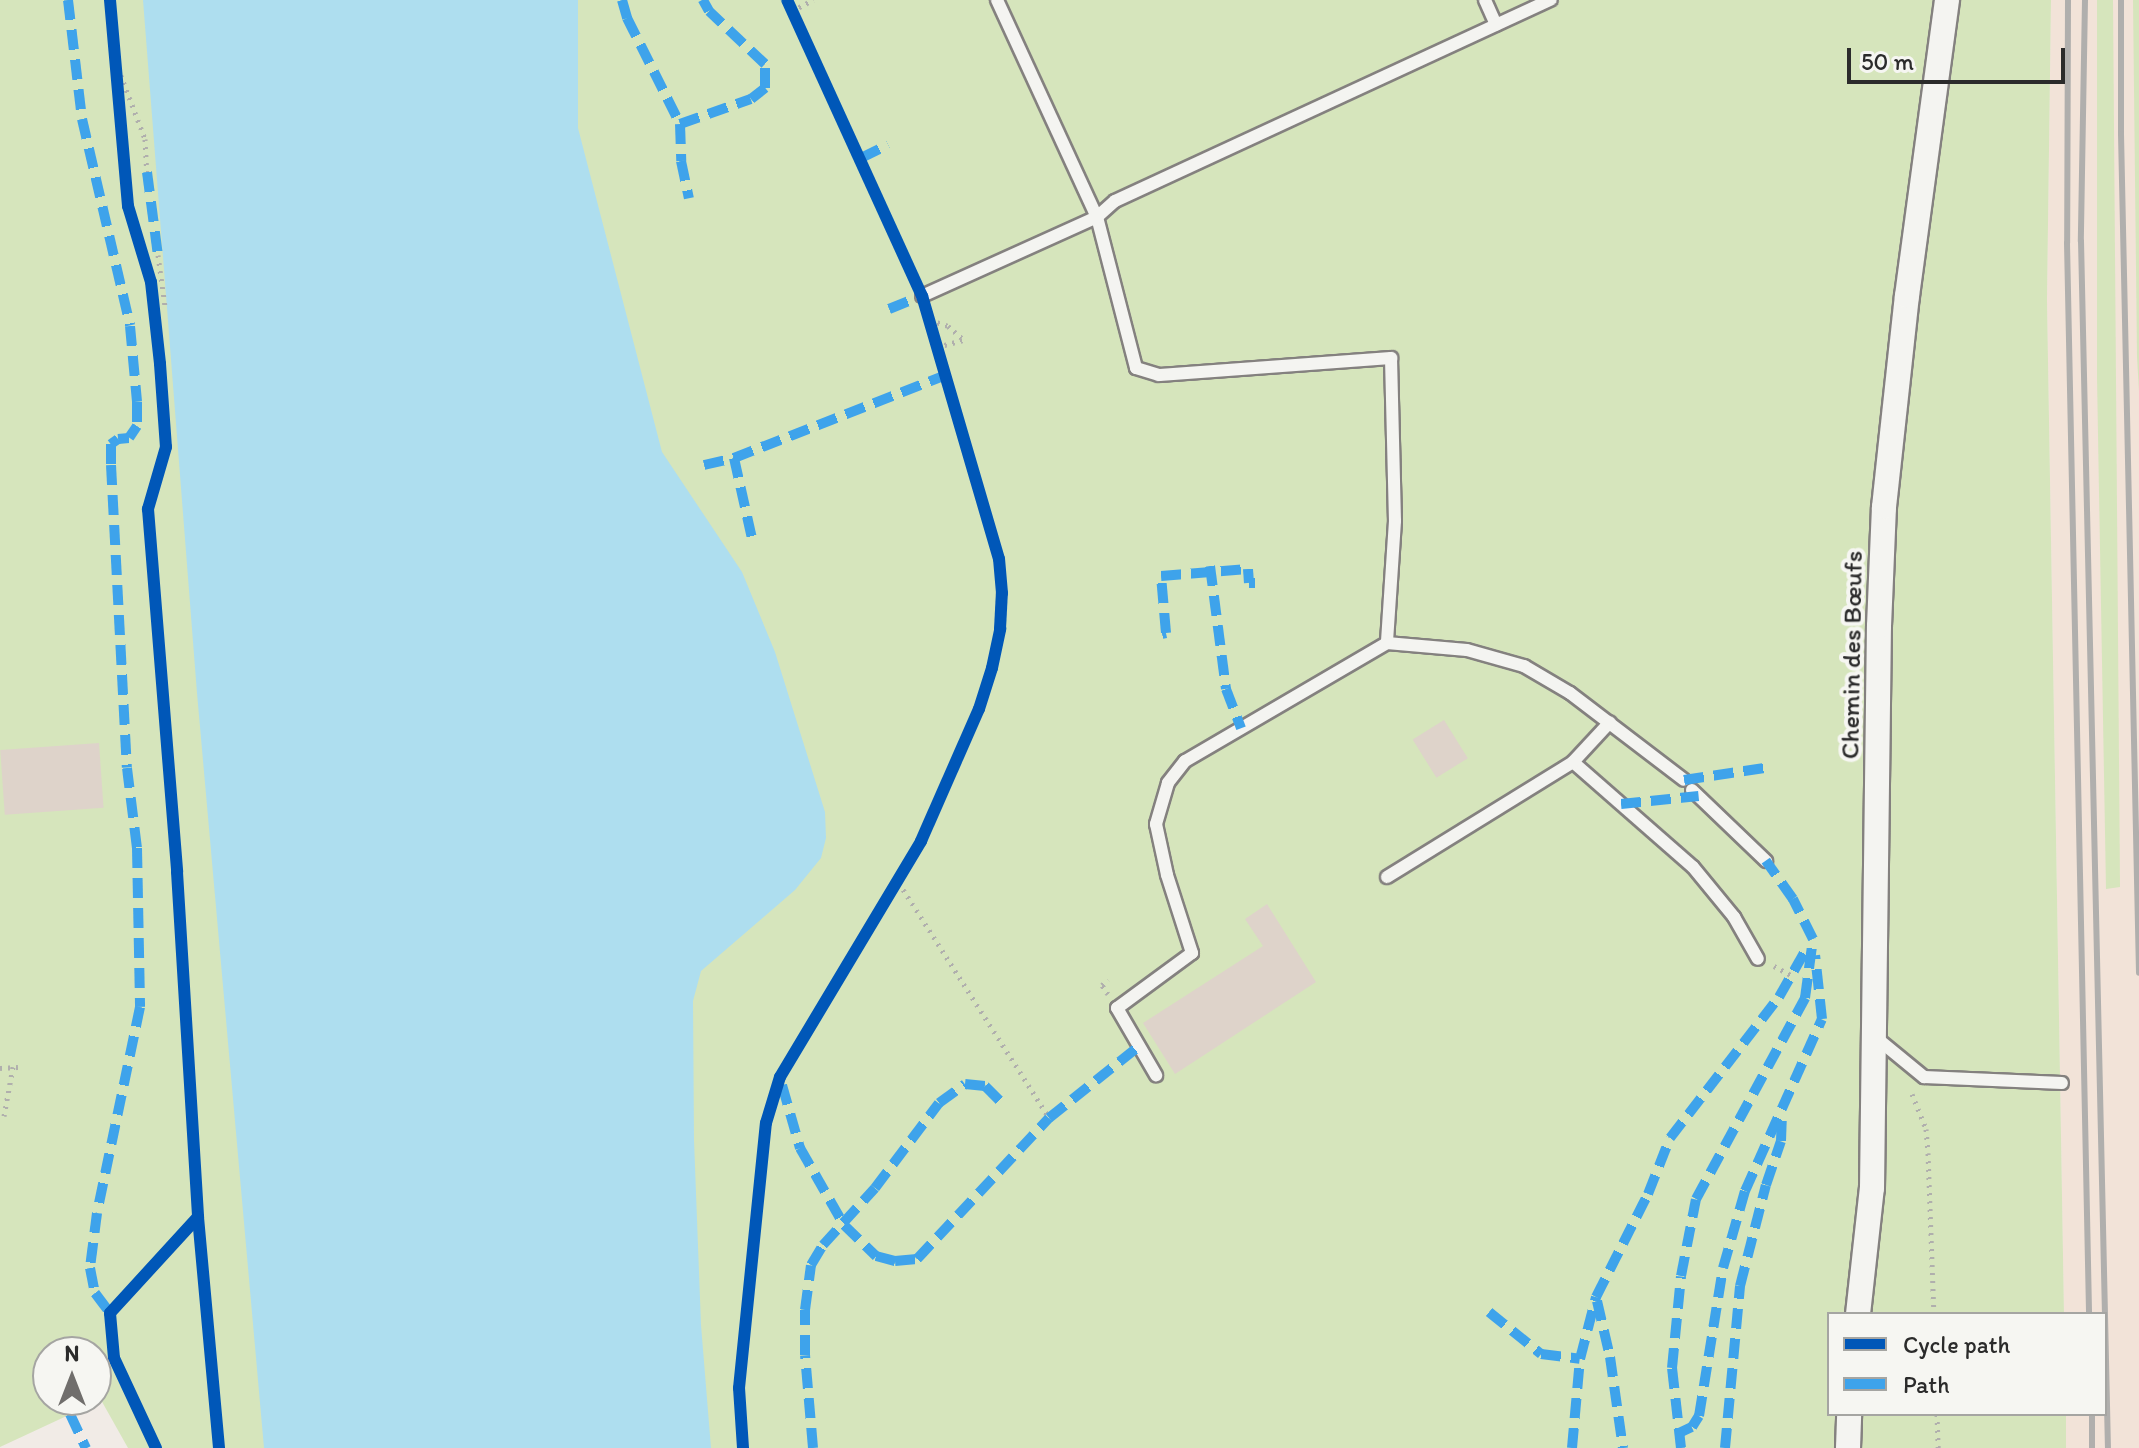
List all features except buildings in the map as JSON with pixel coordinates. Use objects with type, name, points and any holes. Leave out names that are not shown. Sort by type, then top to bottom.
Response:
[{"type":"street","name":"Chemin des Bœufs","points":[[1858,1312],[1872,1188],[1872,1034],[1884,507],[1909,281],[1947,0]]},
{"type":"street","points":[[1848,1448],[1849,1416]]},
{"type":"lane","points":[[997,0],[1097,217],[1102,250],[1136,368],[1159,375],[1391,358],[1395,521],[1387,643]]},
{"type":"lane","points":[[1485,0],[1496,25]]},
{"type":"lane","points":[[922,296],[1097,217],[1115,201],[1551,0]]},
{"type":"lane","points":[[1156,1075],[1117,1008],[1192,953],[1167,875],[1156,824],[1168,783],[1185,761],[1387,643],[1467,650],[1524,666],[1610,722],[1688,785],[1766,861]]},
{"type":"lane","points":[[1387,877],[1573,762],[1610,722]]},
{"type":"lane","points":[[1573,762],[1693,867],[1734,917],[1758,959]]},
{"type":"lane","points":[[1872,1034],[1924,1077],[2062,1083]]},
{"type":"path","points":[[792,11],[813,0]]},
{"type":"path","points":[[115,60],[145,139],[147,172]]},
{"type":"path","points":[[158,255],[165,306]]},
{"type":"path","points":[[930,320],[948,326],[966,339],[937,347]]},
{"type":"path","points":[[899,883],[1049,1118]]},
{"type":"path","points":[[0,1068],[16,1067],[4,1116]]},
{"type":"path","points":[[1907,1085],[1926,1129],[1934,1312]]},
{"type":"path","points":[[1937,1416],[1938,1448]]},
{"type":"shaded area","points":[[2051,0],[2139,0],[2139,1448],[2066,1448],[2066,1416],[2107,1416],[2107,1312],[2064,1312],[2047,300]]},
{"type":"green space","points":[[0,0],[2051,0],[2047,300],[2064,1312],[1827,1312],[1827,1416],[2066,1416],[2066,1448],[128,1448],[110,1416],[112,1336],[32,1336],[32,1416],[67,1416],[0,1447]]},
{"type":"green space","points":[[2097,0],[2113,0],[2120,887],[2106,889],[2097,378]]},
{"type":"green space","points":[[2133,0],[2139,0],[2139,391],[2137,357]]},
{"type":"water","points":[[143,0],[578,0],[578,128],[662,452],[742,572],[775,652],[825,812],[826,838],[821,858],[795,890],[701,971],[693,1001],[694,1140],[701,1325],[711,1448],[264,1448],[197,693]]},
{"type":"railway","points":[[2068,0],[2067,243],[2089,1312]]},
{"type":"railway","points":[[2085,0],[2081,241],[2105,1312]]},
{"type":"railway","points":[[2121,0],[2121,134],[2139,973]]},
{"type":"railway","points":[[2107,1403],[2108,1448]]},
{"type":"railway","points":[[2092,1416],[2092,1448]]},
{"type":"marked path","points":[[68,0],[82,119],[130,326],[137,402],[137,426],[129,438],[118,439],[111,444],[127,768],[137,848],[140,1007],[97,1213],[90,1268],[95,1293],[110,1313]]},
{"type":"marked path","points":[[622,0],[627,18],[680,124],[681,161],[689,198]]},
{"type":"marked path","points":[[680,124],[751,99],[765,88],[765,64],[709,11],[703,0]]},
{"type":"marked path","points":[[861,158],[888,145]]},
{"type":"marked path","points":[[147,172],[158,255]]},
{"type":"marked path","points":[[889,309],[922,296]]},
{"type":"marked path","points":[[704,465],[734,458],[946,375]]},
{"type":"marked path","points":[[734,458],[753,543]]},
{"type":"marked path","points":[[1210,566],[1226,689],[1241,728]]},
{"type":"marked path","points":[[1162,634],[1166,633],[1161,576],[1248,569],[1249,583],[1255,583]]},
{"type":"marked path","points":[[1684,780],[1771,767]]},
{"type":"marked path","points":[[1621,804],[1699,796]]},
{"type":"marked path","points":[[1681,1448],[1672,1368],[1681,1276],[1696,1199],[1805,998],[1813,939],[1793,899],[1766,861]]},
{"type":"marked path","points":[[1572,1448],[1580,1359],[1596,1297],[1648,1194],[1670,1138],[1779,997],[1808,946]]},
{"type":"marked path","points":[[1679,1433],[1692,1427],[1699,1416],[1723,1268],[1745,1191],[1822,1019],[1815,955]]},
{"type":"marked path","points":[[782,1085],[800,1148],[844,1225],[876,1256],[895,1261],[917,1259],[1049,1118],[1138,1047]]},
{"type":"marked path","points":[[813,1448],[805,1355],[805,1310],[811,1265],[823,1245],[875,1188],[939,1103],[965,1084],[985,1086],[1004,1105]]},
{"type":"marked path","points":[[1725,1448],[1740,1286],[1766,1185],[1781,1141],[1782,1118]]},
{"type":"marked path","points":[[1597,1301],[1610,1357],[1623,1448]]},
{"type":"marked path","points":[[1489,1312],[1541,1354],[1580,1359]]},
{"type":"marked path","points":[[71,1416],[86,1448]]},
{"type":"cycle path","points":[[110,0],[128,206],[151,282],[160,364],[166,447],[148,509],[177,872],[198,1217],[219,1448]]},
{"type":"cycle path","points":[[743,1448],[739,1388],[766,1123],[780,1077],[921,841],[979,709],[1000,629],[1002,593],[999,559],[922,296],[787,0]]},
{"type":"cycle path","points":[[156,1448],[114,1358],[110,1313],[198,1217]]}]
